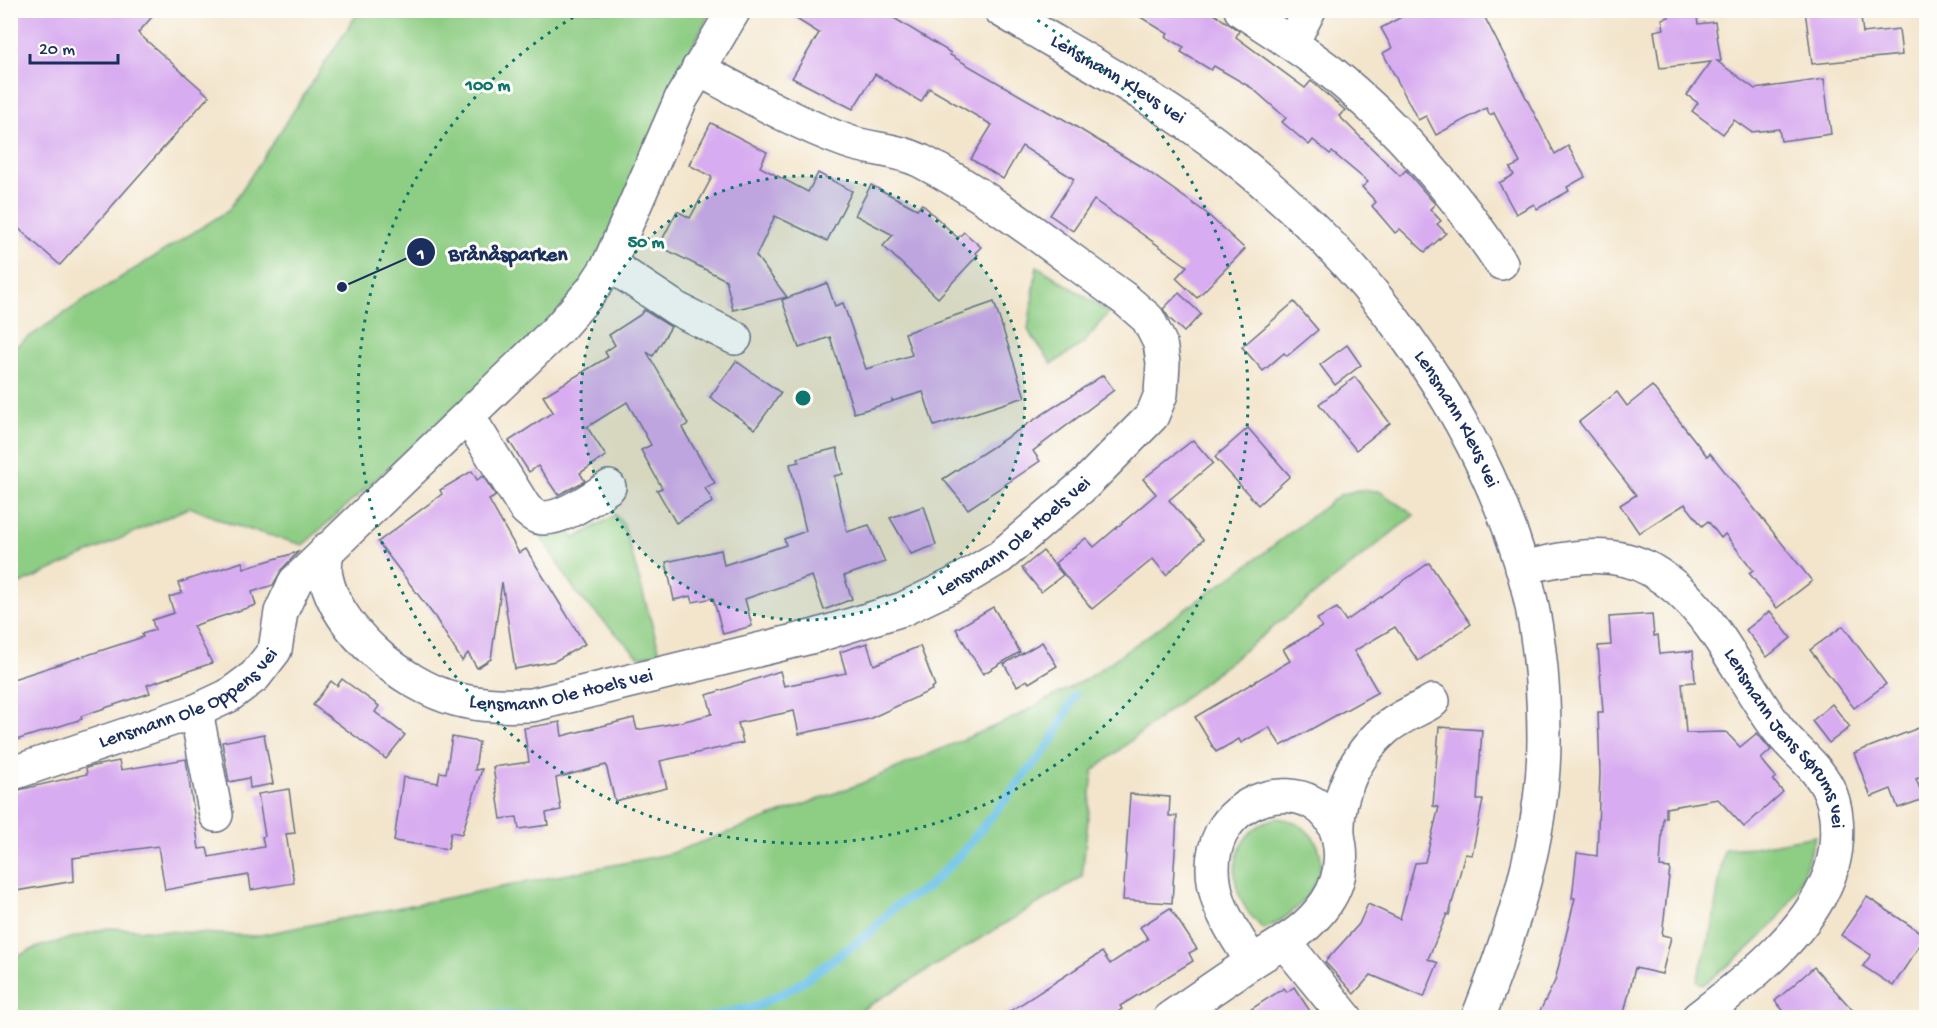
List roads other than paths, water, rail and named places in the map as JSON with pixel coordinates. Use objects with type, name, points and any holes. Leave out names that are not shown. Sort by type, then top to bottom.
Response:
[{"type":"street","name":"Lensmann Ole Oppens vei","points":[[10,774],[196,711],[228,696],[255,676],[275,650],[281,612],[295,582],[560,328],[592,290],[609,264],[681,99],[734,10]]},
{"type":"street","name":"Lensmann Klevs vei","points":[[1001,10],[1149,99],[1228,153],[1281,198],[1346,263],[1406,338],[1440,387],[1471,442],[1506,523],[1522,567],[1540,676],[1544,741],[1538,808],[1523,886],[1503,954],[1478,1017]]},
{"type":"street","points":[[1241,10],[1292,43],[1333,74],[1378,113],[1464,208],[1501,262]]},
{"type":"street","points":[[1292,43],[1309,10]]},
{"type":"street","name":"Lensmann Ole Hoels vei","points":[[327,549],[326,576],[335,601],[357,635],[385,662],[453,699],[495,706],[532,705],[815,636],[903,609],[953,585],[1000,557],[1085,484],[1152,416],[1161,394],[1163,363],[1160,343],[1148,319],[1125,299],[966,186],[918,159],[849,142],[797,122],[698,69]]},
{"type":"street","points":[[609,264],[677,309],[735,338]]},
{"type":"street","points":[[468,416],[525,508],[538,517],[555,515],[579,507],[609,487]]},
{"type":"street","name":"Lensmann Jens Sørums vei","points":[[1522,567],[1563,558],[1615,557],[1650,569],[1687,596],[1715,629],[1778,729],[1818,771],[1831,796],[1837,831],[1832,866],[1821,895],[1796,929],[1747,980],[1698,1017]]},
{"type":"street","points":[[1170,1017],[1252,962],[1286,944],[1327,902],[1338,880],[1341,855],[1338,833],[1340,797],[1384,729],[1433,701]]},
{"type":"street","points":[[196,711],[216,815]]},
{"type":"street","points":[[1252,962],[1220,904],[1215,885],[1213,862],[1219,840],[1228,822],[1242,807],[1262,798],[1297,797],[1311,802],[1325,814],[1338,833]]},
{"type":"street","points":[[1286,944],[1346,1017]]},
{"type":"waterway","points":[[705,1018],[757,1006],[796,986],[870,933],[894,907],[928,887],[961,854],[1051,743],[1075,695]]},
{"type":"waterway","points":[[452,1018],[481,1014],[545,1018]]},
{"type":"place","name":"Brånåsparken","points":[[342,287]]}]
